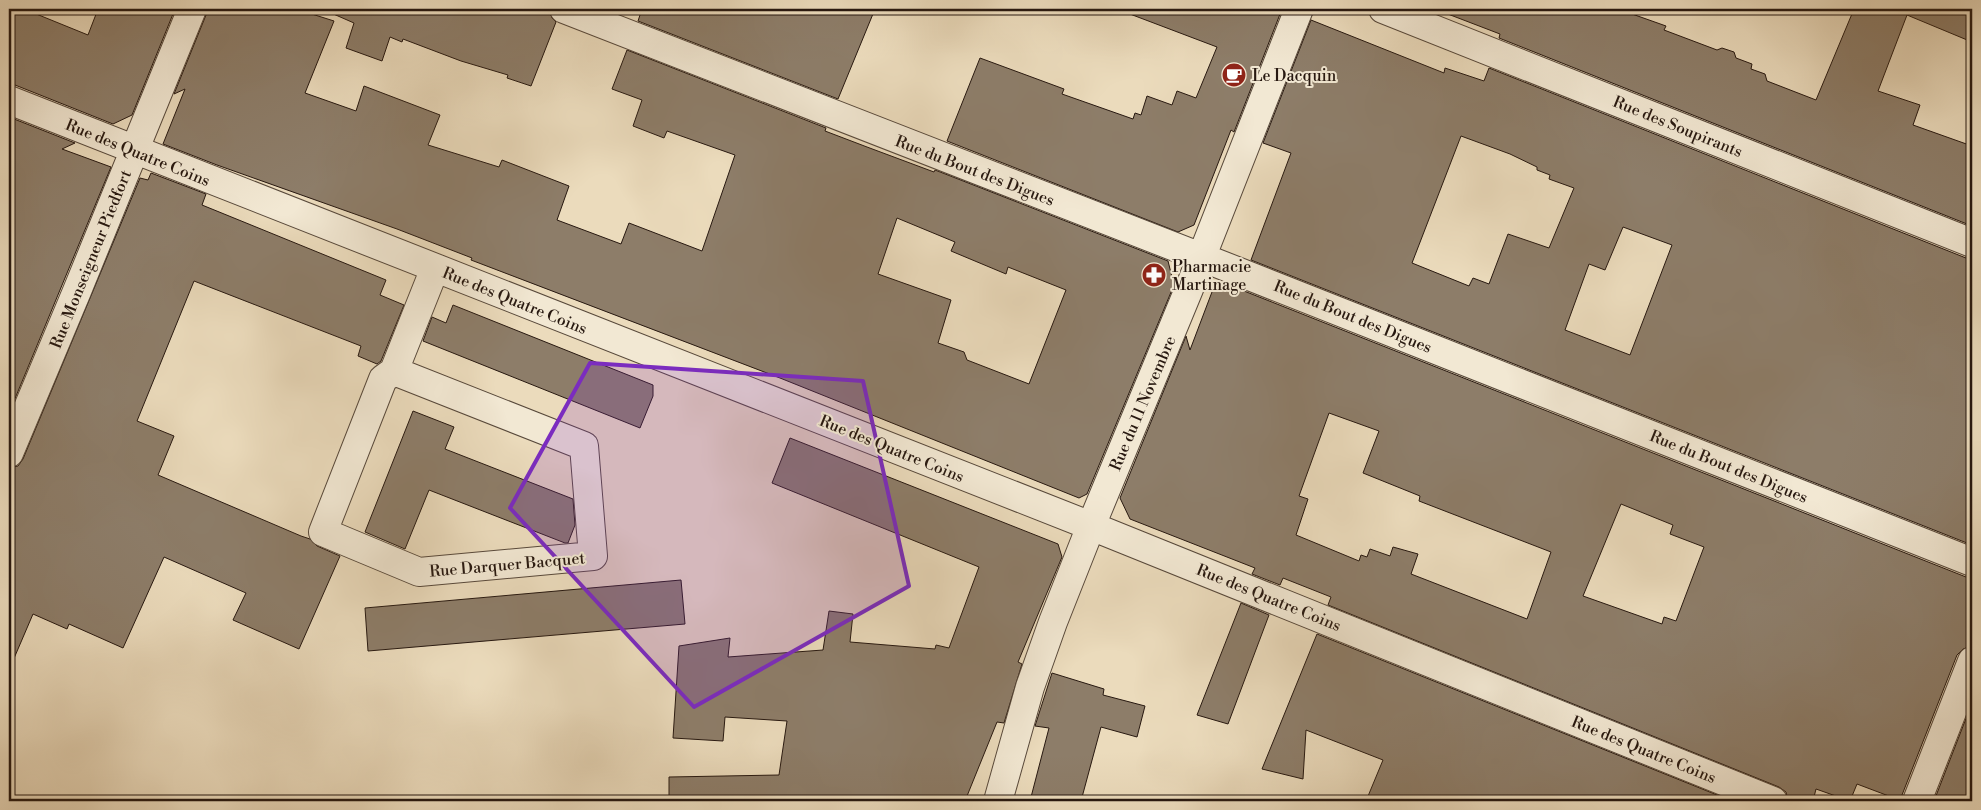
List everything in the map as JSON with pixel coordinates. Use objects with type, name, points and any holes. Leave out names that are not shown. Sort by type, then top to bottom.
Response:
[{"type":"street","name":"Rue Monseigneur Piedfort","points":[[9,453],[192,9]]},
{"type":"street","name":"Rue du Bout des Digues","points":[[564,9],[1972,562]]},
{"type":"street","name":"Rue du 11 Novembre","points":[[998,801],[1038,663],[1090,526],[1202,258],[1300,9]]},
{"type":"street","name":"Rue des Soupirants","points":[[1383,9],[1972,243]]},
{"type":"street","name":"Rue des Quatre Coins","points":[[9,100],[1090,526],[1773,801]]},
{"type":"street","name":"Rue Darquer Bacquet","points":[[394,371],[584,446],[593,556],[419,572],[323,532],[383,379],[394,371],[435,268]]},
{"type":"street","points":[[1917,801],[1972,661]]},
{"type":"highlighted area","points":[[590,363],[863,381],[909,586],[694,707],[510,508]]},
{"type":"building","points":[[9,9],[24,9],[88,35],[98,9],[175,9],[132,115],[113,124],[15,85],[9,85]]},
{"type":"building","points":[[207,9],[296,9],[334,21],[305,93],[356,111],[364,86],[440,115],[428,145],[499,167],[502,160],[569,186],[557,220],[621,244],[629,223],[702,251],[735,155],[667,131],[664,138],[633,126],[642,100],[612,89],[627,50],[826,128],[825,131],[934,172],[935,170],[1168,261],[1174,285],[1087,494],[1079,498],[780,378],[471,260],[472,258],[397,229],[163,144],[185,89],[174,94]],"holes":[[[897,218],[955,242],[951,251],[1006,274],[1008,267],[1066,290],[1029,384],[967,360],[964,352],[938,343],[951,300],[878,274]]]},
{"type":"building","points":[[322,9],[549,9],[552,18],[556,22],[531,86],[507,78],[508,75],[461,61],[403,39],[402,42],[390,37],[382,61],[346,48],[354,23]]},
{"type":"building","points":[[642,9],[875,9],[838,99],[638,21]]},
{"type":"building","points":[[1123,9],[1282,9],[1234,132],[1231,130],[1194,225],[1178,232],[947,141],[980,58],[1064,89],[1062,94],[1133,119],[1135,113],[1141,115],[1147,96],[1172,105],[1177,91],[1196,98],[1217,47],[1122,11]]},
{"type":"building","points":[[1440,9],[1618,9],[1666,26],[1664,30],[1717,50],[1722,48],[1734,52],[1736,58],[1752,64],[1751,69],[1765,74],[1767,81],[1816,100],[1854,9],[1972,9],[1972,42],[1907,15],[1878,91],[1920,105],[1913,125],[1972,146],[1972,226],[1499,38],[1500,34],[1440,11]]},
{"type":"building","points":[[1311,20],[1444,73],[1445,68],[1484,81],[1489,68],[1966,258],[1972,258],[1972,545],[1251,260],[1291,153],[1263,143]],"holes":[[[1461,136],[1510,154],[1537,167],[1537,170],[1550,175],[1549,179],[1574,188],[1549,248],[1508,234],[1489,284],[1473,278],[1469,286],[1412,263]],[[1623,227],[1672,245],[1630,355],[1565,330],[1589,264],[1605,270]]]},
{"type":"building","points":[[9,117],[75,143],[62,149],[111,167],[9,413]]},
{"type":"building","points":[[151,173],[206,194],[202,205],[386,280],[380,295],[404,305],[381,361],[377,364],[358,356],[361,346],[194,281],[137,421],[174,436],[158,475],[310,539],[317,546],[340,556],[299,649],[233,620],[246,593],[164,557],[123,648],[69,624],[67,629],[33,614],[9,670],[9,468],[18,466],[23,459],[140,178],[148,180]]},
{"type":"building","points":[[1215,284],[1238,293],[1239,289],[1966,577],[1972,577],[1972,646],[1963,649],[1957,655],[1902,795],[1902,801],[1857,784],[1850,801],[1816,789],[1813,801],[1788,801],[1786,792],[1779,787],[1328,605],[1331,597],[1283,578],[1280,585],[1252,574],[1255,568],[1130,519],[1120,498],[1186,336],[1190,350]],"holes":[[[1329,413],[1379,431],[1363,473],[1420,496],[1419,501],[1551,552],[1527,619],[1411,574],[1418,554],[1393,547],[1390,556],[1370,549],[1367,557],[1361,555],[1359,561],[1296,535],[1308,499],[1299,496]],[[1621,504],[1673,525],[1670,534],[1704,547],[1676,621],[1664,617],[1662,624],[1583,596]]]},
{"type":"building","points":[[453,305],[653,385],[653,396],[640,428],[423,341],[432,317],[446,323]]},
{"type":"building","points":[[413,411],[454,427],[445,449],[573,499],[575,525],[568,543],[429,490],[405,549],[365,532]]},
{"type":"building","points":[[790,438],[1058,544],[1062,557],[1018,662],[1022,664],[1004,723],[997,722],[965,801],[669,801],[669,777],[779,775],[787,721],[725,717],[723,741],[673,738],[679,646],[730,638],[728,657],[823,650],[829,611],[853,614],[850,642],[935,649],[936,645],[949,648],[979,567],[772,483]]},
{"type":"building","points":[[681,580],[685,624],[368,651],[365,608]]},
{"type":"building","points":[[1241,603],[1269,615],[1228,724],[1197,715]]},
{"type":"building","points":[[1317,634],[1732,801],[1366,801],[1383,760],[1306,730],[1303,779],[1262,769]]},
{"type":"building","points":[[1052,673],[1104,689],[1103,695],[1145,706],[1137,737],[1101,727],[1081,801],[1030,801],[1049,728],[1035,726]]},
{"type":"building","points":[[1972,703],[1972,801],[1934,801]]},
{"type":"place","name":"Le Dacquin","points":[[1234,75]]},
{"type":"place","name":"Pharmacie Martinage","points":[[1154,275]]}]
